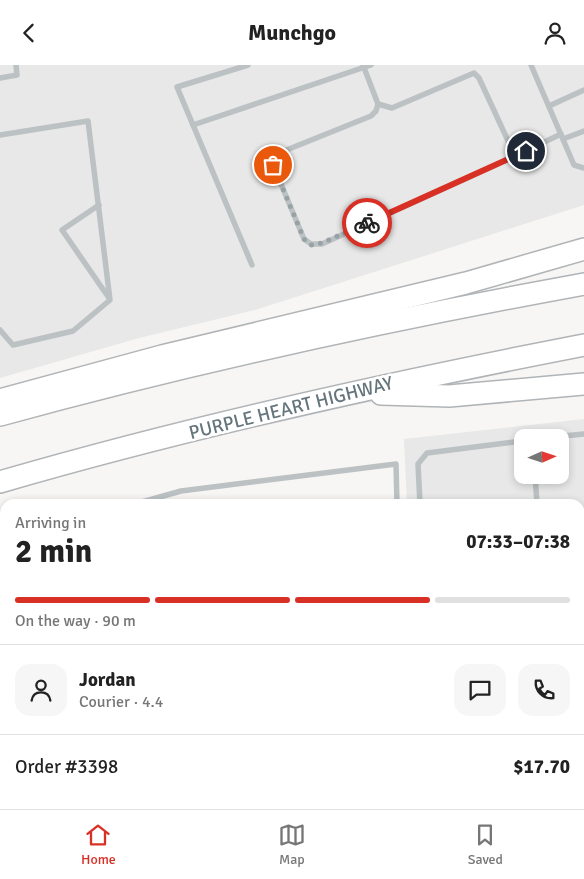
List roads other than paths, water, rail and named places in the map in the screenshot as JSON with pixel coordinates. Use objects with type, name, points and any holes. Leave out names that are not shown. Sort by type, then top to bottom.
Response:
[{"type":"highway","points":[[0,400],[162,356],[466,283],[584,249]]},
{"type":"highway","points":[[0,415],[194,363],[442,310],[584,284]]},
{"type":"highway","name":"PURPLE HEART HIGHWAY","points":[[0,483],[52,467],[344,394],[584,345]]},
{"type":"highway","points":[[344,394],[449,395],[584,384]]},
{"type":"lane","points":[[0,78],[18,75],[16,65]]},
{"type":"lane","points":[[248,65],[178,87],[252,265]]},
{"type":"lane","points":[[194,125],[232,110],[276,99],[371,65]]},
{"type":"lane","points":[[540,65],[532,67],[574,165],[584,168]]},
{"type":"lane","points":[[363,67],[378,104],[376,111],[371,116],[279,153],[274,158],[273,165],[304,239],[311,245],[322,243],[562,136],[584,131]]},
{"type":"lane","points":[[378,104],[392,108],[474,73],[479,78],[510,145],[509,159]]},
{"type":"lane","points":[[549,106],[584,90]]},
{"type":"lane","points":[[0,135],[88,121],[110,300]]},
{"type":"lane","points":[[99,205],[62,230],[110,300]]},
{"type":"lane","points":[[0,330],[13,345],[73,331],[110,300]]},
{"type":"lane","points":[[569,435],[584,434]]},
{"type":"lane","points":[[420,499],[418,464],[427,453],[514,442]]},
{"type":"lane","points":[[152,499],[180,491],[396,464],[397,499]]},
{"type":"lane","points":[[536,484],[537,499]]}]
